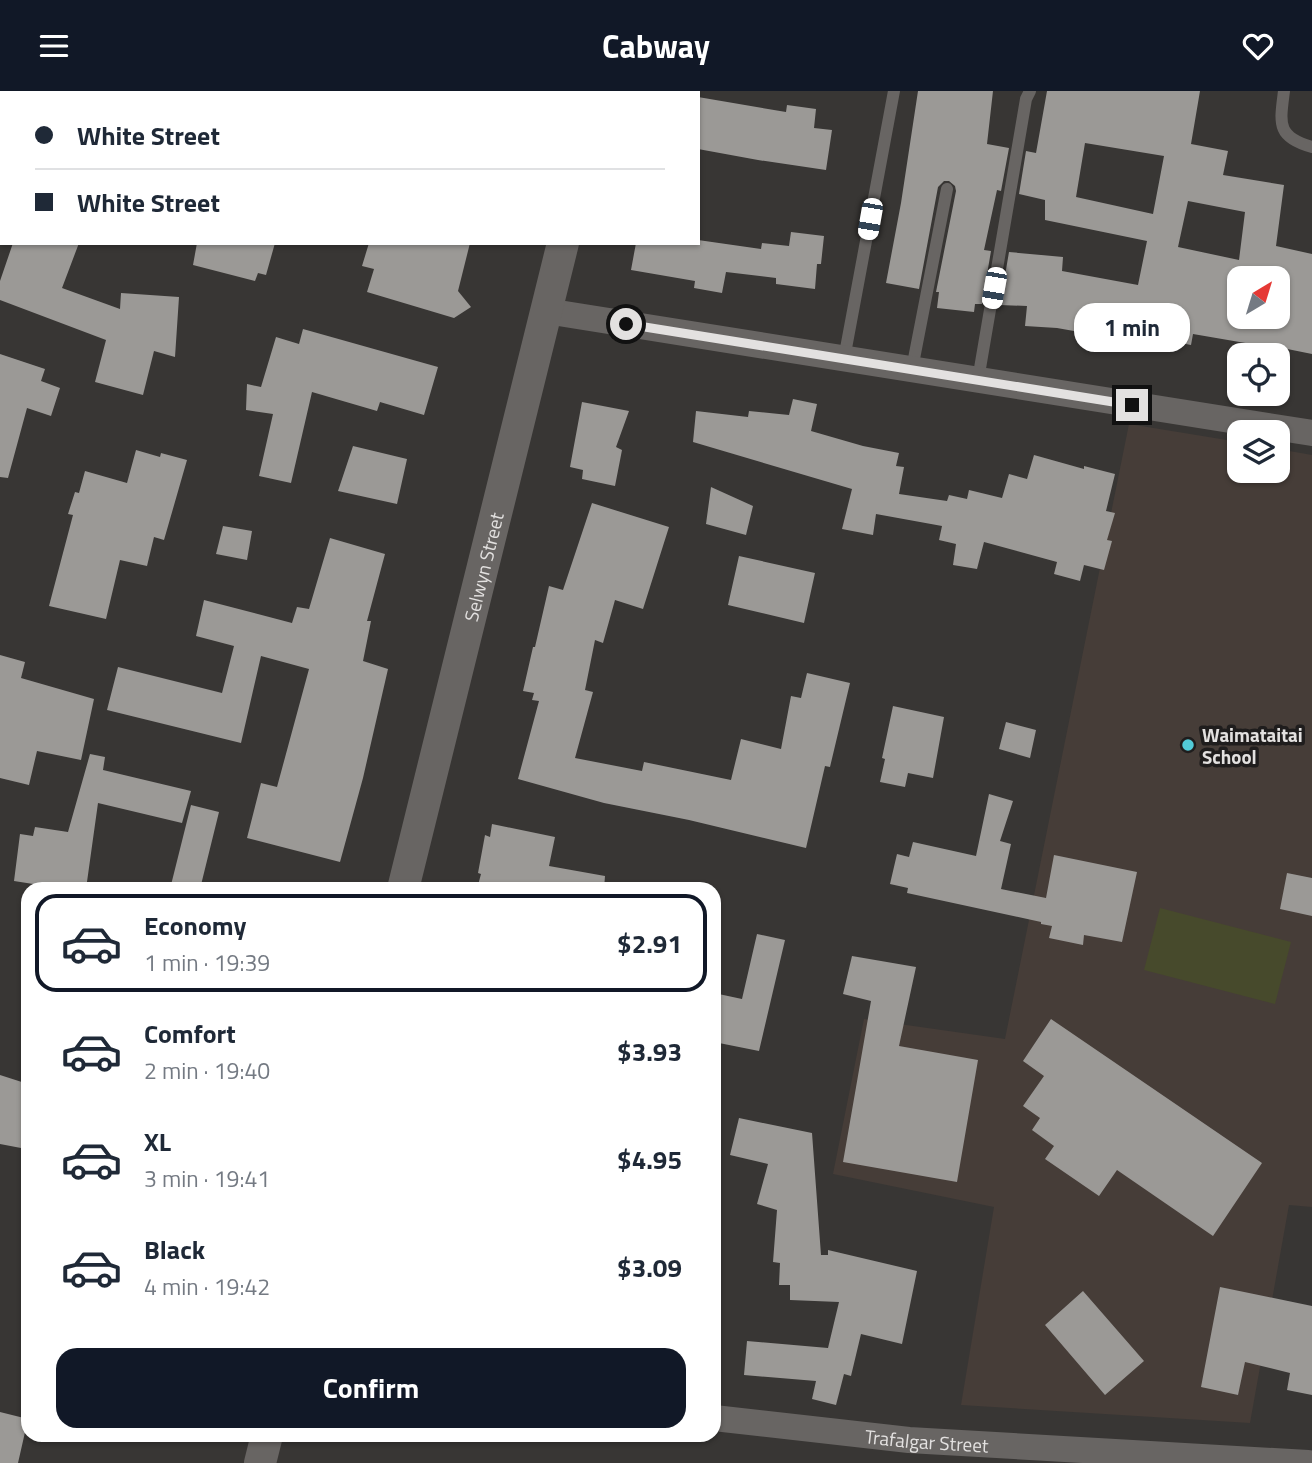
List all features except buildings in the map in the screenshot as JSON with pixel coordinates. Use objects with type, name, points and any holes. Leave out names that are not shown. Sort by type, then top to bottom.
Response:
[{"type":"street","name":"Selwyn Street","points":[[405,882],[562,245]]},
{"type":"street","points":[[546,311],[1312,433]]},
{"type":"street","name":"Trafalgar Street","points":[[721,1419],[909,1440],[1308,1463]]},
{"type":"street","points":[[260,1463],[265,1442]]},
{"type":"lane","points":[[844,359],[894,91]]},
{"type":"lane","points":[[978,380],[1026,99],[1030,91]]},
{"type":"lane","points":[[1284,91],[1281,120],[1283,128],[1293,140],[1312,146]]},
{"type":"lane","points":[[912,369],[947,189]]},
{"type":"shaded area","name":"Waimataitai School","points":[[1129,424],[1227,440],[1227,483],[1290,483],[1290,451],[1312,455],[1312,1207],[1289,1205],[1250,1423],[961,1405],[994,1207],[833,1174],[864,1019],[1005,1039]]},
{"type":"green space","points":[[1160,908],[1291,942],[1275,1004],[1144,970]]},
{"type":"place","name":"Waimataitai School","points":[[1188,745]]},
{"type":"route","points":[[626,324],[1132,405]]}]
